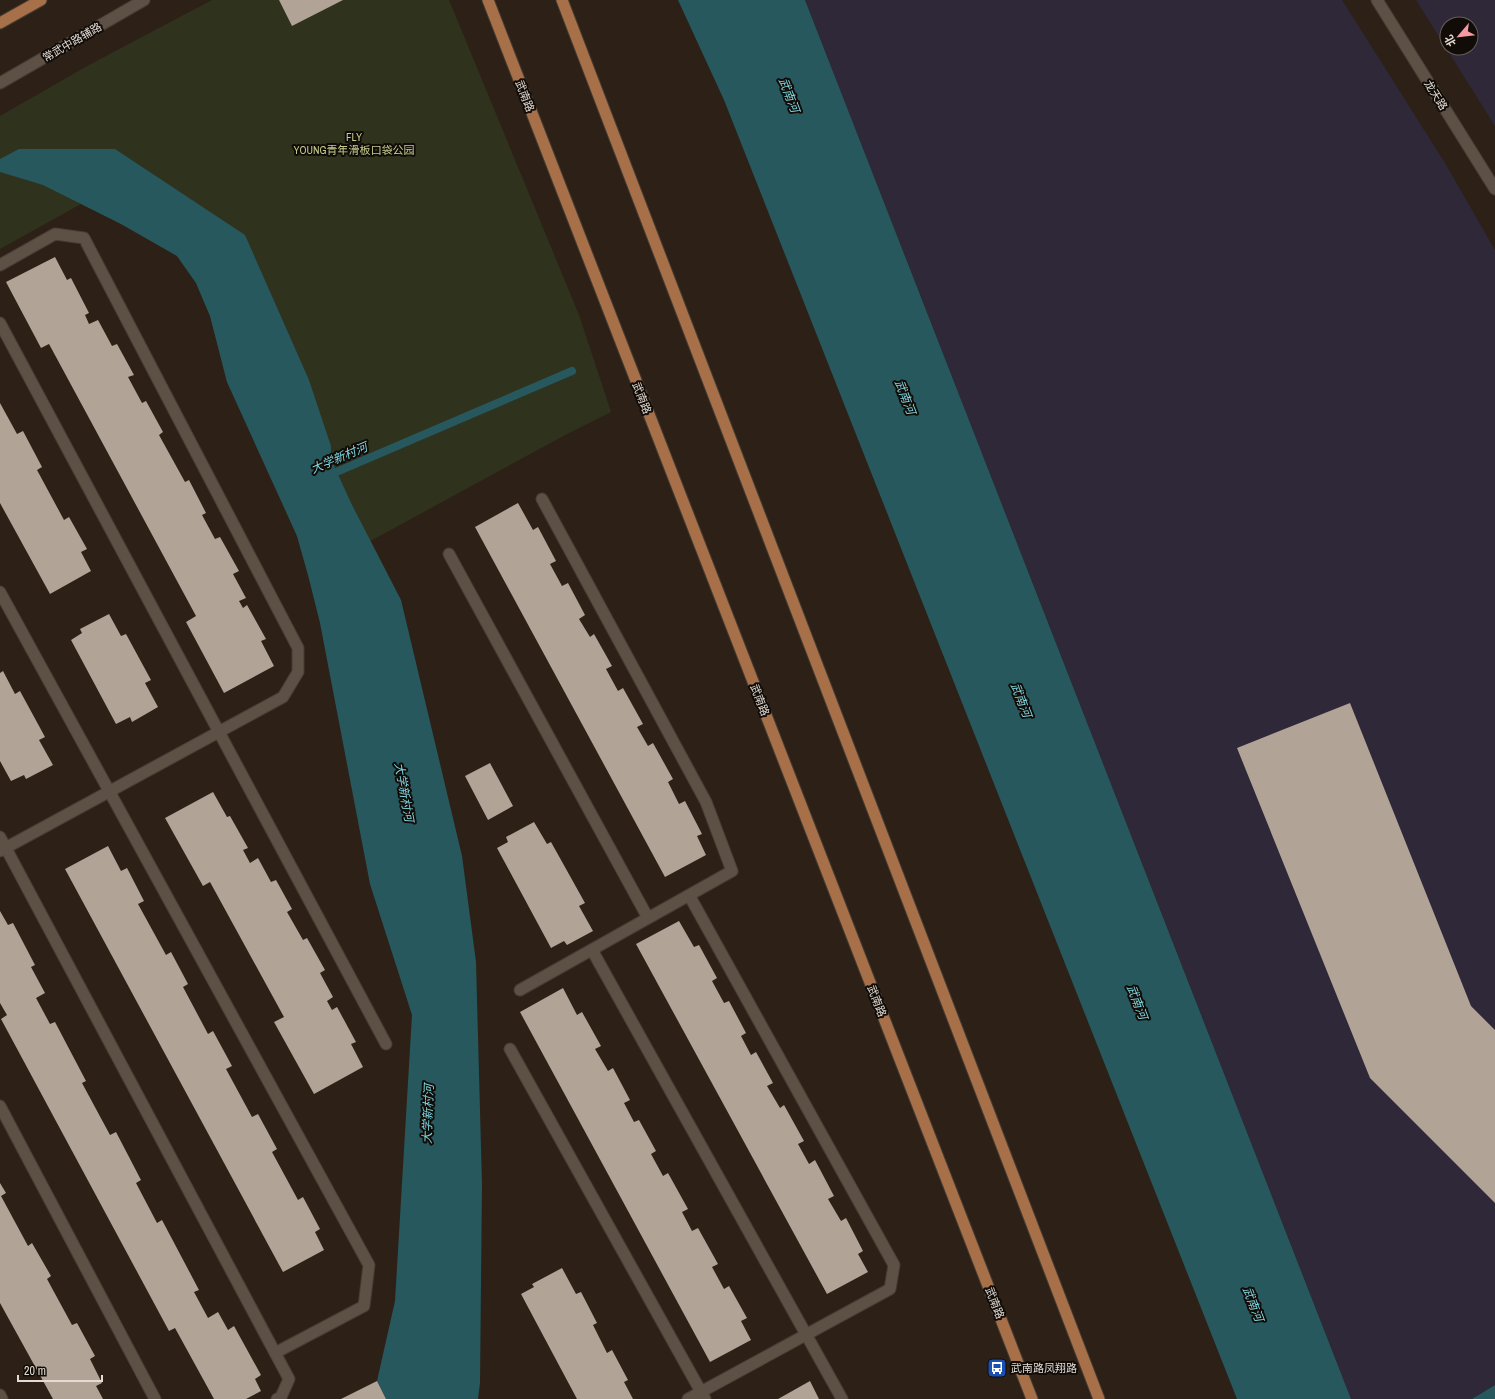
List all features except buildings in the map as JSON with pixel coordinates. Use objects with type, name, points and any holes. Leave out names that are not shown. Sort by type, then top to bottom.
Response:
[{"type":"main road","points":[[0,24],[41,0]]},
{"type":"main road","name":"武南路","points":[[488,0],[1032,1399]]},
{"type":"main road","points":[[562,0],[1099,1399]]},
{"type":"street","name":"常武中路辅路","points":[[0,83],[144,0]]},
{"type":"street","name":"龙天路","points":[[1377,0],[1495,189]]},
{"type":"street","points":[[0,265],[55,234],[84,238],[298,648],[298,672],[283,697],[3,849]]},
{"type":"street","points":[[0,323],[386,1044]]},
{"type":"street","points":[[520,990],[732,871],[709,808],[542,499]]},
{"type":"street","points":[[449,554],[648,918]]},
{"type":"street","points":[[0,592],[369,1265],[364,1306],[275,1353]]},
{"type":"street","points":[[0,837],[3,849],[289,1378],[281,1397],[278,1399]]},
{"type":"street","points":[[688,1399],[703,1395],[806,1334],[890,1289],[894,1265],[689,895]]},
{"type":"street","points":[[592,950],[842,1399]]},
{"type":"street","points":[[510,1049],[703,1395]]},
{"type":"street","points":[[0,1106],[155,1399]]},
{"type":"street","points":[[0,1395],[2,1399]]},
{"type":"shaded area","points":[[805,0],[1342,0],[1445,163],[1495,250],[1495,1385],[1472,1399],[1351,1399]]},
{"type":"shaded area","points":[[1416,0],[1495,0],[1495,126],[1451,56],[1479,56],[1479,16],[1439,16],[1439,37]]},
{"type":"green space","name":"FLY YOUNG青年滑板口袋公园","points":[[212,0],[449,0],[579,315],[611,412],[567,434],[308,575],[297,536],[227,382],[210,316],[196,283],[177,256],[121,224],[81,204],[0,249],[0,116],[89,65]]},
{"type":"water","name":"武南河","points":[[678,0],[805,0],[1351,1399],[1237,1399],[724,100]]},
{"type":"water","points":[[19,149],[115,149],[245,235],[309,380],[331,446],[331,459],[351,503],[401,600],[462,856],[476,962],[482,1184],[480,1383],[478,1399],[386,1399],[377,1381],[395,1301],[412,1015],[370,884],[320,623],[297,536],[227,382],[210,316],[196,283],[177,256],[121,224],[43,185],[0,172],[0,159]]},
{"type":"water","points":[[1495,1385],[1495,1399],[1472,1399]]},
{"type":"waterway","name":"大学新村河","points":[[327,476],[572,371]]},
{"type":"place","name":"武南路凤翔路","points":[[997,1368]]}]
